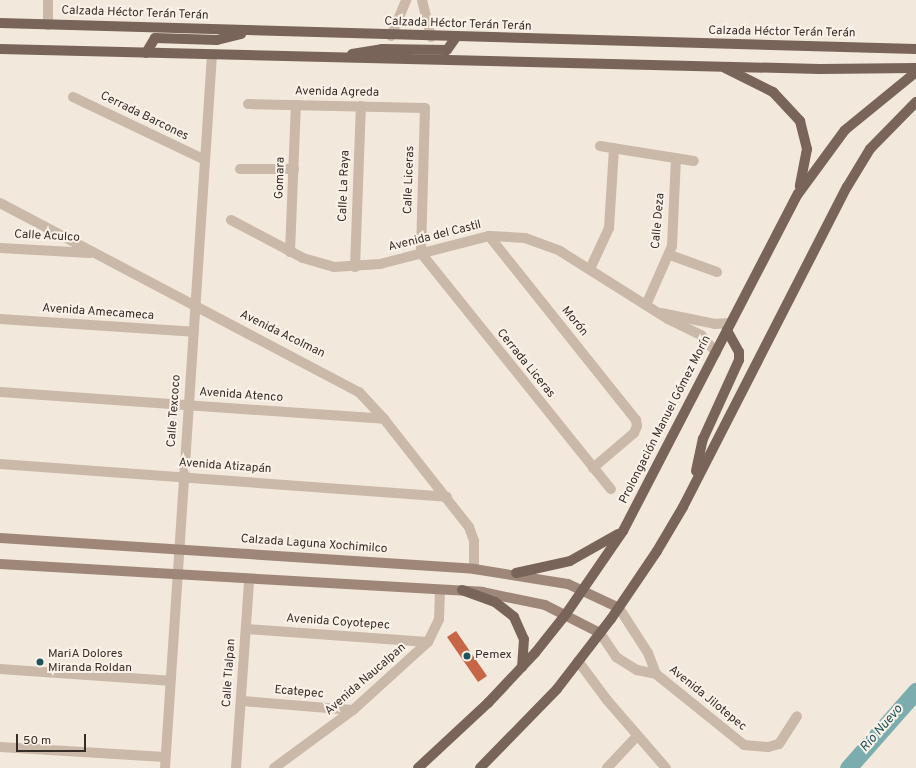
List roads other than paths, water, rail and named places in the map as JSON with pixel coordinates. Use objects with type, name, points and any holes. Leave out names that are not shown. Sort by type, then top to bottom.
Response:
[{"type":"main road","name":"Calzada Héctor Terán Terán","points":[[0,23],[456,38],[916,49]]},
{"type":"main road","points":[[146,53],[155,38],[217,40],[252,31]]},
{"type":"main road","points":[[333,58],[382,49],[447,50],[456,38]]},
{"type":"main road","points":[[0,49],[333,58],[722,66],[916,68]]},
{"type":"main road","points":[[722,66],[773,92],[800,121],[807,149],[798,194]]},
{"type":"main road","name":"Prolongación Manuel Gómez Morín","points":[[418,768],[522,667],[566,614],[623,531],[798,194],[846,130],[916,72]]},
{"type":"main road","points":[[480,768],[532,716],[578,661],[618,608],[657,551],[847,187],[870,149],[916,102]]},
{"type":"main road","points":[[692,486],[703,439],[739,360],[739,352],[729,327]]},
{"type":"main road","points":[[516,573],[570,561],[623,531]]},
{"type":"main road","name":"Calzada Laguna Xochimilco","points":[[0,538],[474,568],[516,573],[583,589],[618,608]]},
{"type":"main road","points":[[0,564],[249,580],[462,590],[504,595],[566,614],[600,633]]},
{"type":"main road","points":[[462,590],[495,602],[514,617],[524,639],[522,667]]},
{"type":"street","points":[[48,0],[48,25]]},
{"type":"street","points":[[391,36],[406,0]]},
{"type":"street","points":[[422,0],[431,37]]},
{"type":"street","name":"Calle Texcoco","points":[[164,768],[212,55]]},
{"type":"street","name":"Cerrada Barcones","points":[[73,97],[205,160]]},
{"type":"street","name":"Avenida Agreda","points":[[248,104],[425,108]]},
{"type":"street","name":"Gomara","points":[[290,252],[296,105]]},
{"type":"street","name":"Calle La Raya","points":[[355,267],[361,106]]},
{"type":"street","name":"Calle Liceras","points":[[420,254],[425,108]]},
{"type":"street","points":[[600,146],[694,161]]},
{"type":"street","points":[[590,269],[608,228],[614,148]]},
{"type":"street","name":"Calle Deza","points":[[646,305],[670,255],[676,158]]},
{"type":"street","points":[[240,169],[294,169]]},
{"type":"street","name":"Avenida Acolman","points":[[0,203],[195,307],[338,378],[359,392],[384,419],[447,497],[472,534],[474,568]]},
{"type":"street","name":"Avenida del Castil","points":[[231,220],[290,252],[319,264],[355,267],[420,254],[489,236],[513,236],[542,243],[590,269],[646,305],[701,335],[716,352]]},
{"type":"street","name":"Morón","points":[[489,236],[636,420],[638,426],[634,433],[593,468]]},
{"type":"street","name":"Calle Aculco","points":[[0,248],[93,253]]},
{"type":"street","name":"Cerrada Liceras","points":[[420,254],[611,489]]},
{"type":"street","points":[[670,255],[718,272]]},
{"type":"street","name":"Avenida del Castil","points":[[659,312],[729,327]]},
{"type":"street","name":"Avenida Amecameca","points":[[0,320],[194,332]]},
{"type":"street","name":"Avenida Atenco","points":[[0,392],[384,419]]},
{"type":"street","name":"Avenida Atizapán","points":[[0,464],[447,497]]},
{"type":"street","name":"Calle Tlalpan","points":[[236,768],[242,701],[249,580]]},
{"type":"street","name":"Avenida Naucalpan","points":[[274,768],[353,710],[428,642],[439,619],[440,590]]},
{"type":"street","name":"Avenida Jilotepec","points":[[618,608],[648,654],[656,674]]},
{"type":"street","name":"Avenida Coyotepec","points":[[246,629],[428,642]]},
{"type":"street","name":"Avenida Jilotepec","points":[[600,633],[616,657],[637,670],[656,674],[744,744],[768,747],[779,744],[797,716]]},
{"type":"street","points":[[578,661],[637,736],[666,768]]},
{"type":"street","points":[[0,669],[170,680]]},
{"type":"street","name":"Ecatepec","points":[[242,701],[353,710]]},
{"type":"street","points":[[607,768],[637,736]]},
{"type":"street","points":[[0,747],[165,757]]},
{"type":"waterway","name":"Río Nuevo","points":[[848,768],[916,691]]},
{"type":"place","name":"Pemex","points":[[467,656]]},
{"type":"place","name":"MariA Dolores Miranda Roldan","points":[[40,662]]}]
